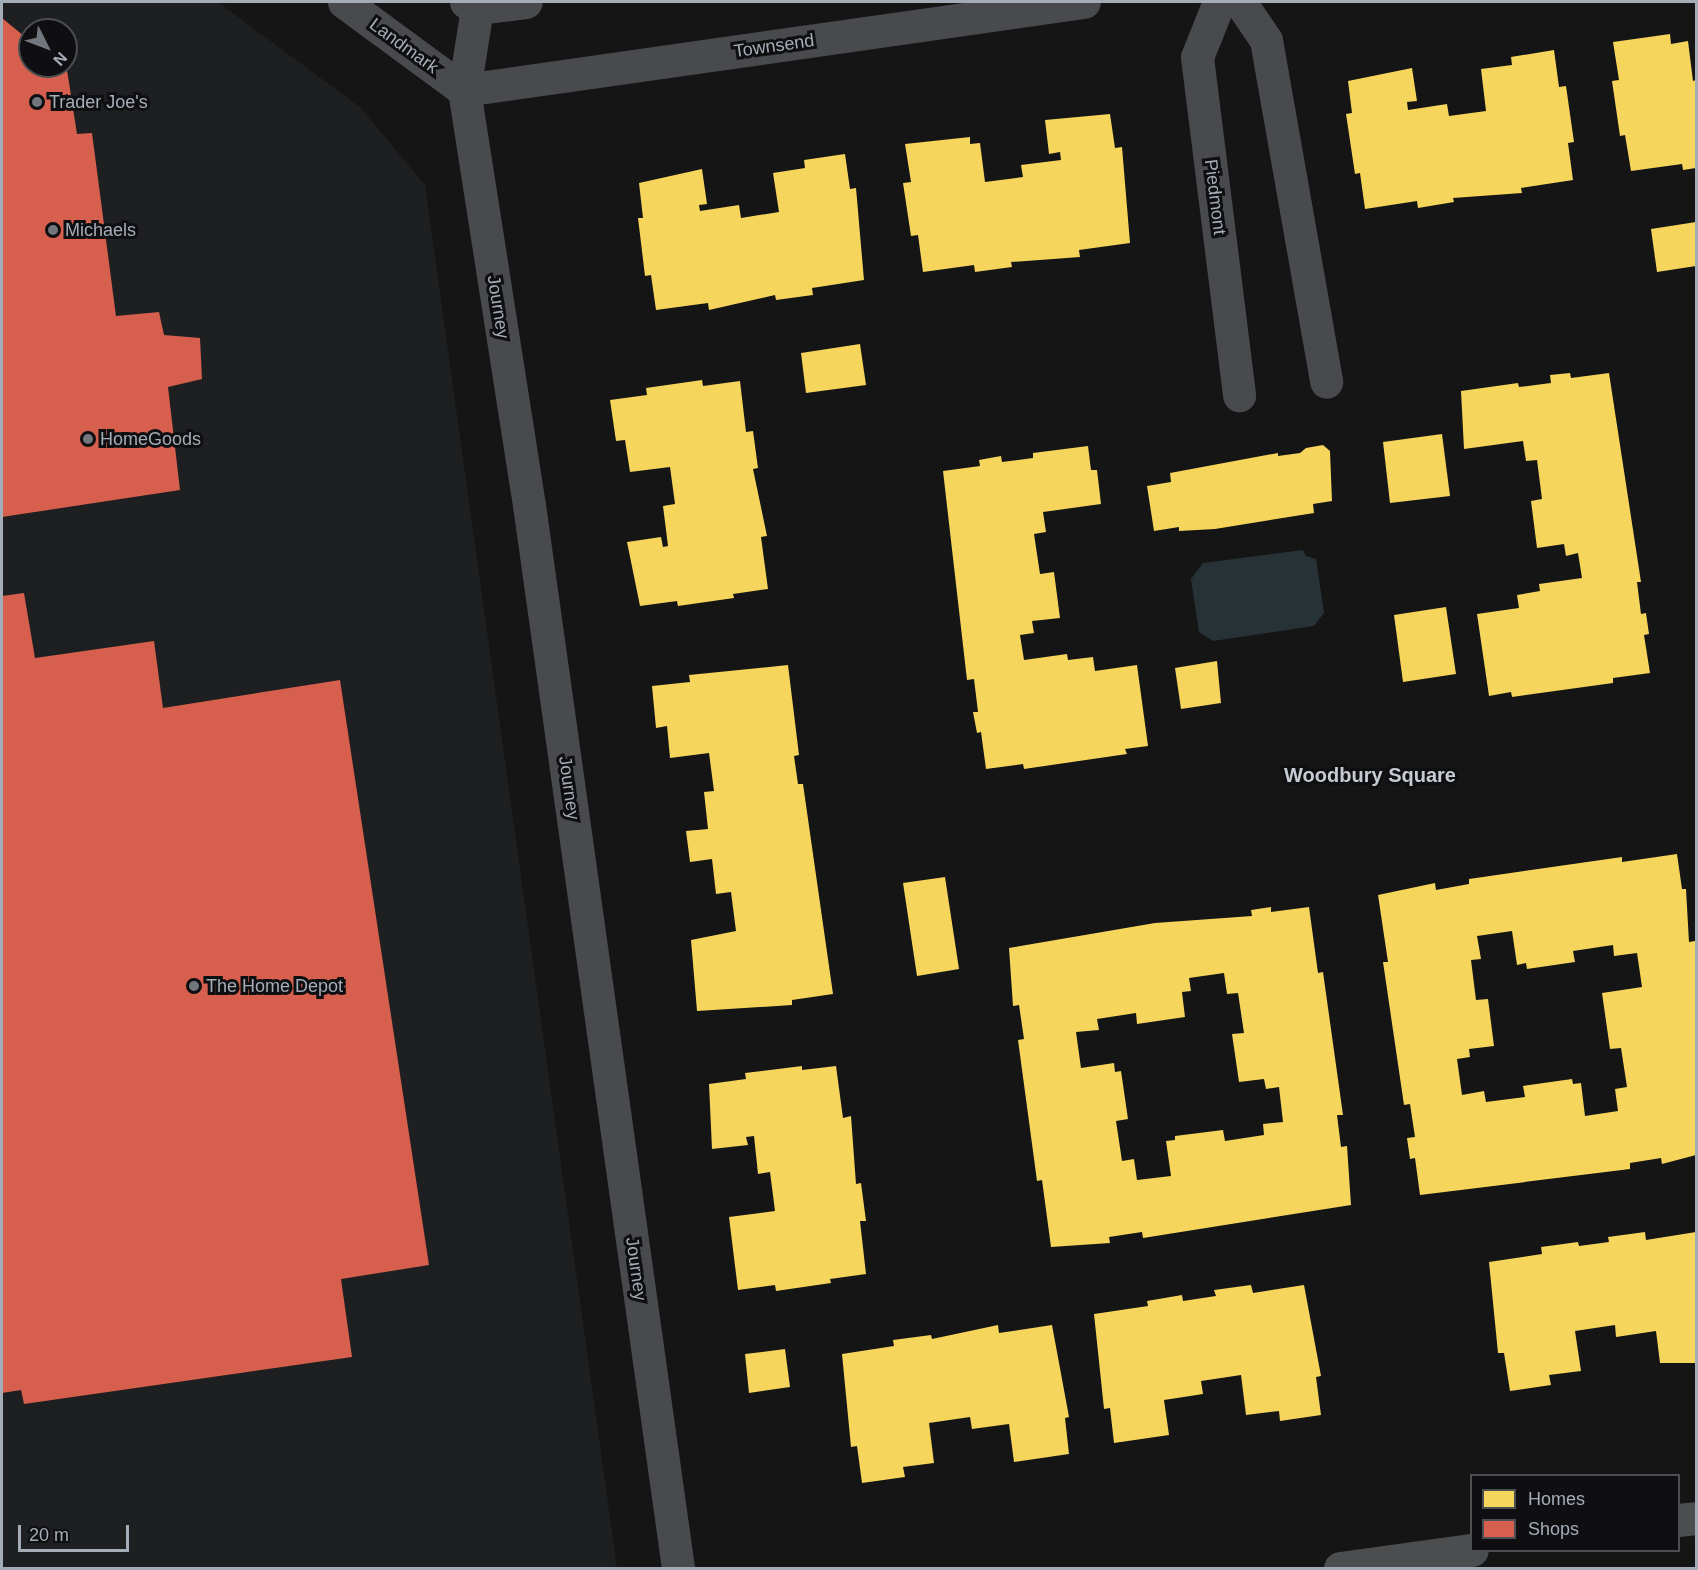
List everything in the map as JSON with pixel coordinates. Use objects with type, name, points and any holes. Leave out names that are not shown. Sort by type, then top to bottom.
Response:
[{"type":"main road","points":[[1680,1520],[1696,1518]]},
{"type":"main road","points":[[1340,1569],[1470,1550]]},
{"type":"street","name":"Landmark","points":[[344,2],[464,90]]},
{"type":"street","points":[[471,5],[526,2]]},
{"type":"street","name":"Townsend","points":[[464,90],[1084,2]]},
{"type":"street","name":"Piedmont","points":[[1219,2],[1197,57],[1239,395]]},
{"type":"street","points":[[1240,2],[1266,40],[1326,382]]},
{"type":"street","name":"Journey","points":[[471,5],[464,90],[529,505],[678,1569]]},
{"type":"shaded area","points":[[2,2],[218,2],[361,108],[425,185],[617,1568],[2,1568]]},
{"type":"shaded area","points":[[1303,550],[1306,556],[1316,559],[1324,613],[1314,626],[1213,641],[1199,632],[1191,579],[1203,563]]},
{"type":"building: Homes","points":[[1670,34],[1671,44],[1688,41],[1693,81],[1696,80],[1696,168],[1683,170],[1682,164],[1631,171],[1625,135],[1620,136],[1612,81],[1619,80],[1613,42]]},
{"type":"building: Homes","points":[[1554,50],[1559,87],[1566,86],[1574,142],[1568,143],[1573,180],[1521,188],[1522,193],[1453,198],[1454,202],[1418,208],[1417,201],[1365,209],[1360,173],[1355,174],[1346,114],[1352,113],[1348,81],[1412,68],[1417,101],[1407,102],[1408,110],[1447,104],[1449,116],[1486,111],[1481,69],[1512,65],[1511,57]]},
{"type":"building: Homes","points":[[1110,114],[1115,148],[1122,147],[1130,243],[1079,250],[1080,257],[1011,262],[1012,267],[975,272],[974,265],[923,272],[918,235],[911,236],[903,183],[911,182],[905,144],[970,137],[970,144],[980,143],[985,182],[1023,177],[1021,165],[1061,160],[1060,152],[1049,154],[1045,120]]},
{"type":"building: Homes","points":[[845,154],[850,189],[856,188],[864,280],[812,288],[813,295],[776,300],[775,295],[709,310],[708,303],[656,310],[651,275],[645,276],[638,218],[643,218],[639,183],[702,169],[707,204],[699,205],[700,211],[739,205],[741,218],[779,212],[773,173],[805,168],[804,160]]},
{"type":"building: Homes","points":[[1696,222],[1696,266],[1657,272],[1651,229]]},
{"type":"building: Homes","points":[[860,344],[866,385],[806,393],[801,353]]},
{"type":"building: Homes","points":[[1570,373],[1571,378],[1609,373],[1641,582],[1637,582],[1641,614],[1646,613],[1649,634],[1644,635],[1650,673],[1613,678],[1613,683],[1512,697],[1511,692],[1489,696],[1477,614],[1519,608],[1517,595],[1540,591],[1539,584],[1582,578],[1578,553],[1566,556],[1564,544],[1537,548],[1531,501],[1542,499],[1537,460],[1526,461],[1523,441],[1464,449],[1461,391],[1518,383],[1519,387],[1551,383],[1550,375]]},
{"type":"building: Homes","points":[[702,380],[703,386],[740,381],[746,432],[753,431],[758,468],[753,469],[767,536],[761,537],[768,589],[733,594],[734,598],[678,606],[677,601],[640,606],[627,542],[661,537],[663,547],[668,546],[663,506],[675,504],[670,467],[630,472],[625,440],[616,441],[610,400],[647,395],[646,388]]},
{"type":"building: Homes","points":[[1442,434],[1450,496],[1390,503],[1383,442]]},
{"type":"building: Homes","points":[[1323,445],[1330,451],[1332,501],[1313,504],[1314,513],[1215,529],[1179,531],[1179,527],[1154,531],[1147,486],[1171,482],[1170,473],[1278,453],[1278,456],[1300,453],[1306,448]]},
{"type":"building: Homes","points":[[1088,446],[1091,470],[1097,470],[1101,504],[1043,512],[1046,532],[1034,534],[1040,574],[1054,572],[1060,618],[1032,621],[1034,633],[1020,635],[1024,660],[1067,654],[1068,660],[1093,657],[1095,671],[1137,665],[1148,746],[1125,749],[1127,754],[1024,769],[1023,764],[986,769],[981,732],[977,733],[973,712],[978,712],[974,679],[967,680],[943,471],[980,466],[979,460],[1001,456],[1002,462],[1033,458],[1033,453]]},
{"type":"building: Homes","points":[[1446,607],[1456,674],[1403,682],[1394,615]]},
{"type":"building: Homes","points":[[1217,661],[1221,703],[1181,709],[1175,668]]},
{"type":"building: Homes","points":[[788,665],[799,755],[794,756],[798,784],[803,784],[833,994],[792,1000],[792,1005],[697,1011],[691,940],[736,931],[731,892],[716,894],[712,859],[690,862],[686,831],[708,829],[704,792],[714,791],[709,753],[670,758],[667,726],[656,728],[652,686],[690,682],[689,675]]},
{"type":"building: Homes","points":[[1677,854],[1682,889],[1686,889],[1689,942],[1695,941],[1696,952],[1696,1155],[1662,1164],[1661,1158],[1630,1163],[1630,1169],[1420,1195],[1415,1158],[1410,1159],[1407,1138],[1415,1137],[1410,1104],[1404,1105],[1383,962],[1388,962],[1378,895],[1435,883],[1436,890],[1469,884],[1469,879],[1622,857],[1622,862]],"holes":[[[1512,931],[1517,965],[1526,963],[1527,969],[1575,962],[1573,951],[1613,945],[1614,956],[1637,953],[1642,987],[1602,993],[1610,1049],[1621,1048],[1627,1087],[1615,1089],[1618,1111],[1585,1116],[1581,1083],[1573,1084],[1572,1079],[1523,1086],[1525,1097],[1486,1102],[1484,1091],[1462,1095],[1457,1059],[1470,1057],[1469,1049],[1494,1046],[1488,999],[1476,1000],[1471,960],[1481,959],[1477,936]]]},
{"type":"building: Homes","points":[[945,877],[959,969],[917,976],[903,883]]},
{"type":"building: Homes","points":[[1271,907],[1271,912],[1309,907],[1318,973],[1323,972],[1343,1115],[1337,1115],[1341,1147],[1347,1146],[1351,1205],[1143,1238],[1142,1232],[1109,1237],[1110,1243],[1051,1247],[1042,1180],[1037,1181],[1018,1040],[1024,1039],[1019,1005],[1013,1006],[1009,948],[1155,923],[1252,916],[1251,910]],"holes":[[[1224,973],[1227,994],[1238,993],[1244,1033],[1232,1034],[1239,1082],[1264,1079],[1266,1089],[1279,1087],[1283,1122],[1263,1124],[1264,1135],[1225,1141],[1223,1130],[1175,1136],[1175,1140],[1166,1141],[1171,1176],[1137,1180],[1134,1159],[1122,1161],[1116,1121],[1128,1119],[1121,1071],[1115,1072],[1114,1063],[1081,1068],[1076,1032],[1099,1030],[1097,1019],[1136,1013],[1137,1024],[1185,1017],[1182,992],[1191,991],[1189,978]]]},
{"type":"building: Homes","points":[[802,1066],[802,1070],[836,1066],[843,1118],[851,1116],[856,1184],[861,1183],[866,1221],[860,1221],[866,1274],[830,1279],[831,1283],[776,1291],[775,1285],[738,1290],[729,1217],[775,1211],[770,1172],[758,1174],[754,1136],[746,1137],[748,1145],[712,1149],[709,1084],[746,1079],[745,1073]]},
{"type":"building: Homes","points":[[1645,1232],[1646,1240],[1696,1232],[1696,1363],[1660,1363],[1656,1331],[1616,1337],[1615,1325],[1575,1331],[1581,1371],[1549,1375],[1551,1385],[1510,1391],[1504,1353],[1498,1353],[1489,1262],[1542,1254],[1541,1247],[1578,1242],[1579,1246],[1609,1242],[1608,1237]]},
{"type":"building: Homes","points":[[1251,1285],[1253,1293],[1304,1285],[1321,1376],[1316,1377],[1321,1415],[1280,1421],[1279,1411],[1246,1415],[1241,1375],[1201,1381],[1203,1394],[1164,1400],[1169,1435],[1114,1443],[1110,1408],[1104,1409],[1094,1314],[1148,1306],[1147,1301],[1182,1295],[1183,1301],[1216,1296],[1214,1290]]},
{"type":"building: Homes","points":[[998,1325],[999,1333],[1052,1325],[1069,1417],[1065,1418],[1069,1454],[1014,1462],[1009,1424],[972,1429],[970,1417],[929,1423],[934,1463],[903,1467],[905,1477],[862,1483],[857,1446],[851,1447],[842,1354],[894,1346],[893,1340],[931,1335],[932,1339]]},
{"type":"building: Homes","points":[[785,1349],[790,1387],[749,1393],[745,1354]]},
{"type":"building: Shops","points":[[2,18],[18,31],[18,78],[68,78],[77,134],[92,133],[116,316],[159,312],[164,335],[200,338],[202,379],[168,387],[180,490],[2,517]]},
{"type":"building: Shops","name":"The Home Depot","points":[[24,593],[35,658],[154,641],[163,708],[340,680],[429,1265],[341,1279],[352,1357],[24,1404],[21,1390],[2,1393],[2,596]]},
{"type":"place","name":"Trader Joe's","points":[[37,102]]},
{"type":"place","name":"Michaels","points":[[53,230]]},
{"type":"place","name":"HomeGoods","points":[[88,439]]},
{"type":"place","name":"The Home Depot","points":[[194,986]]},
{"type":"district","name":"Woodbury Square","points":[[1370,775]]}]
